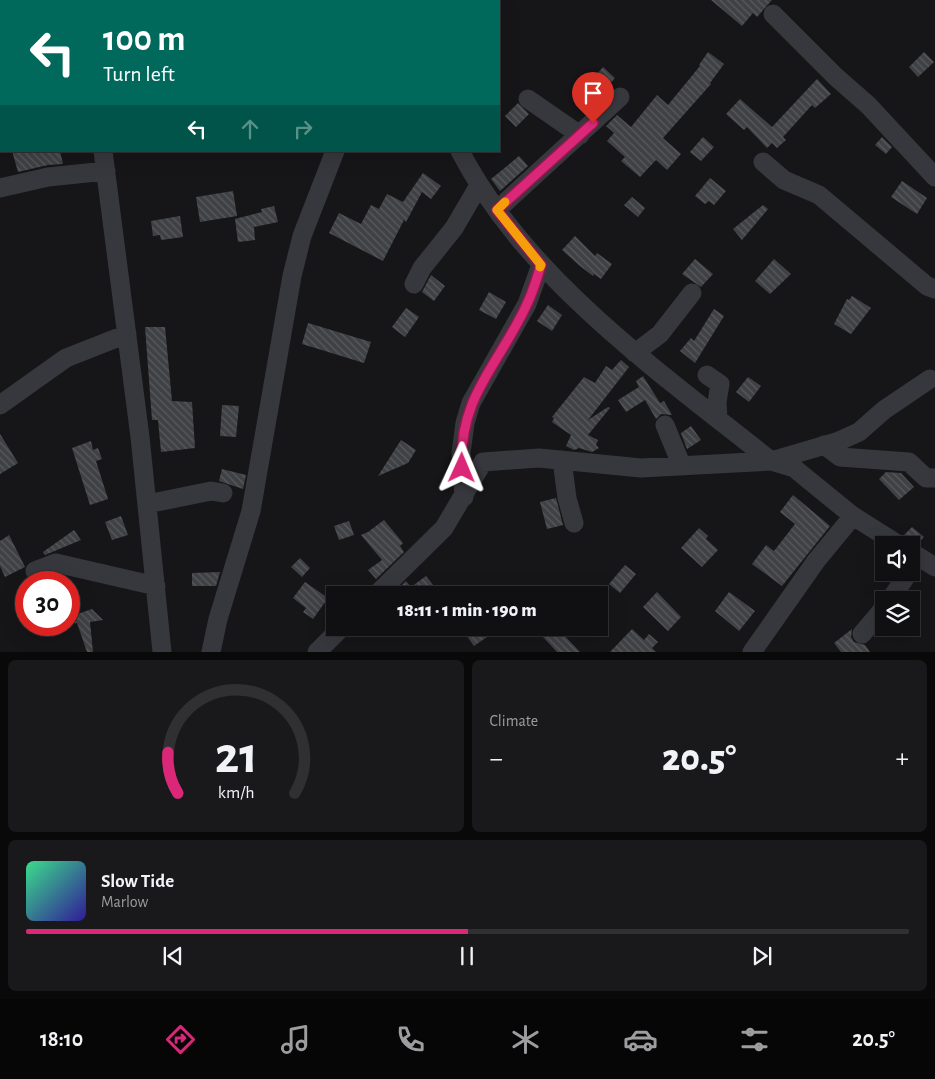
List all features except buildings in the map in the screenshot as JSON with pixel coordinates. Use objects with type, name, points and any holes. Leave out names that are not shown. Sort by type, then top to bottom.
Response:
[{"type":"street","points":[[773,14],[836,77],[868,105],[935,177]]},
{"type":"street","points":[[497,210],[620,96]]},
{"type":"street","points":[[528,99],[580,135]]},
{"type":"street","points":[[103,152],[127,334],[162,652]]},
{"type":"street","points":[[460,152],[478,187],[541,265],[635,353],[771,461],[794,468],[852,516],[884,536]]},
{"type":"street","points":[[211,652],[218,619],[251,511],[292,276],[302,236],[329,155]]},
{"type":"street","points":[[763,162],[784,180],[819,195],[927,286],[935,289]]},
{"type":"street","points":[[0,188],[48,177],[106,171]]},
{"type":"street","points":[[414,284],[422,268],[454,228],[478,187]]},
{"type":"street","points":[[464,497],[461,453],[465,423],[471,403],[527,304],[541,265]]},
{"type":"street","points":[[635,353],[660,334],[692,293]]},
{"type":"street","points":[[0,405],[66,358],[127,334]]},
{"type":"street","points":[[707,375],[720,384],[717,402],[718,418]]},
{"type":"street","points":[[385,586],[444,528],[483,462],[540,458],[641,468],[681,464],[771,461],[860,432],[884,410],[933,378]]},
{"type":"street","points":[[665,425],[681,464]]},
{"type":"street","points":[[824,445],[840,457],[909,462],[926,478],[935,478]]},
{"type":"street","points":[[562,460],[567,498],[574,524]]},
{"type":"street","points":[[147,504],[211,491],[222,493]]},
{"type":"street","points":[[752,652],[816,561],[852,516]]},
{"type":"street","points":[[35,571],[56,563],[156,586]]},
{"type":"street","points":[[920,564],[935,567]]},
{"type":"street","points":[[862,634],[875,619]]},
{"type":"street","points":[[317,652],[333,636]]},
{"type":"slow traffic","points":[[505,202],[497,210],[541,265],[540,267]]},
{"type":"route","points":[[462,468],[461,453],[465,423],[471,403],[527,304],[541,265],[497,210],[532,176],[593,123]]}]
